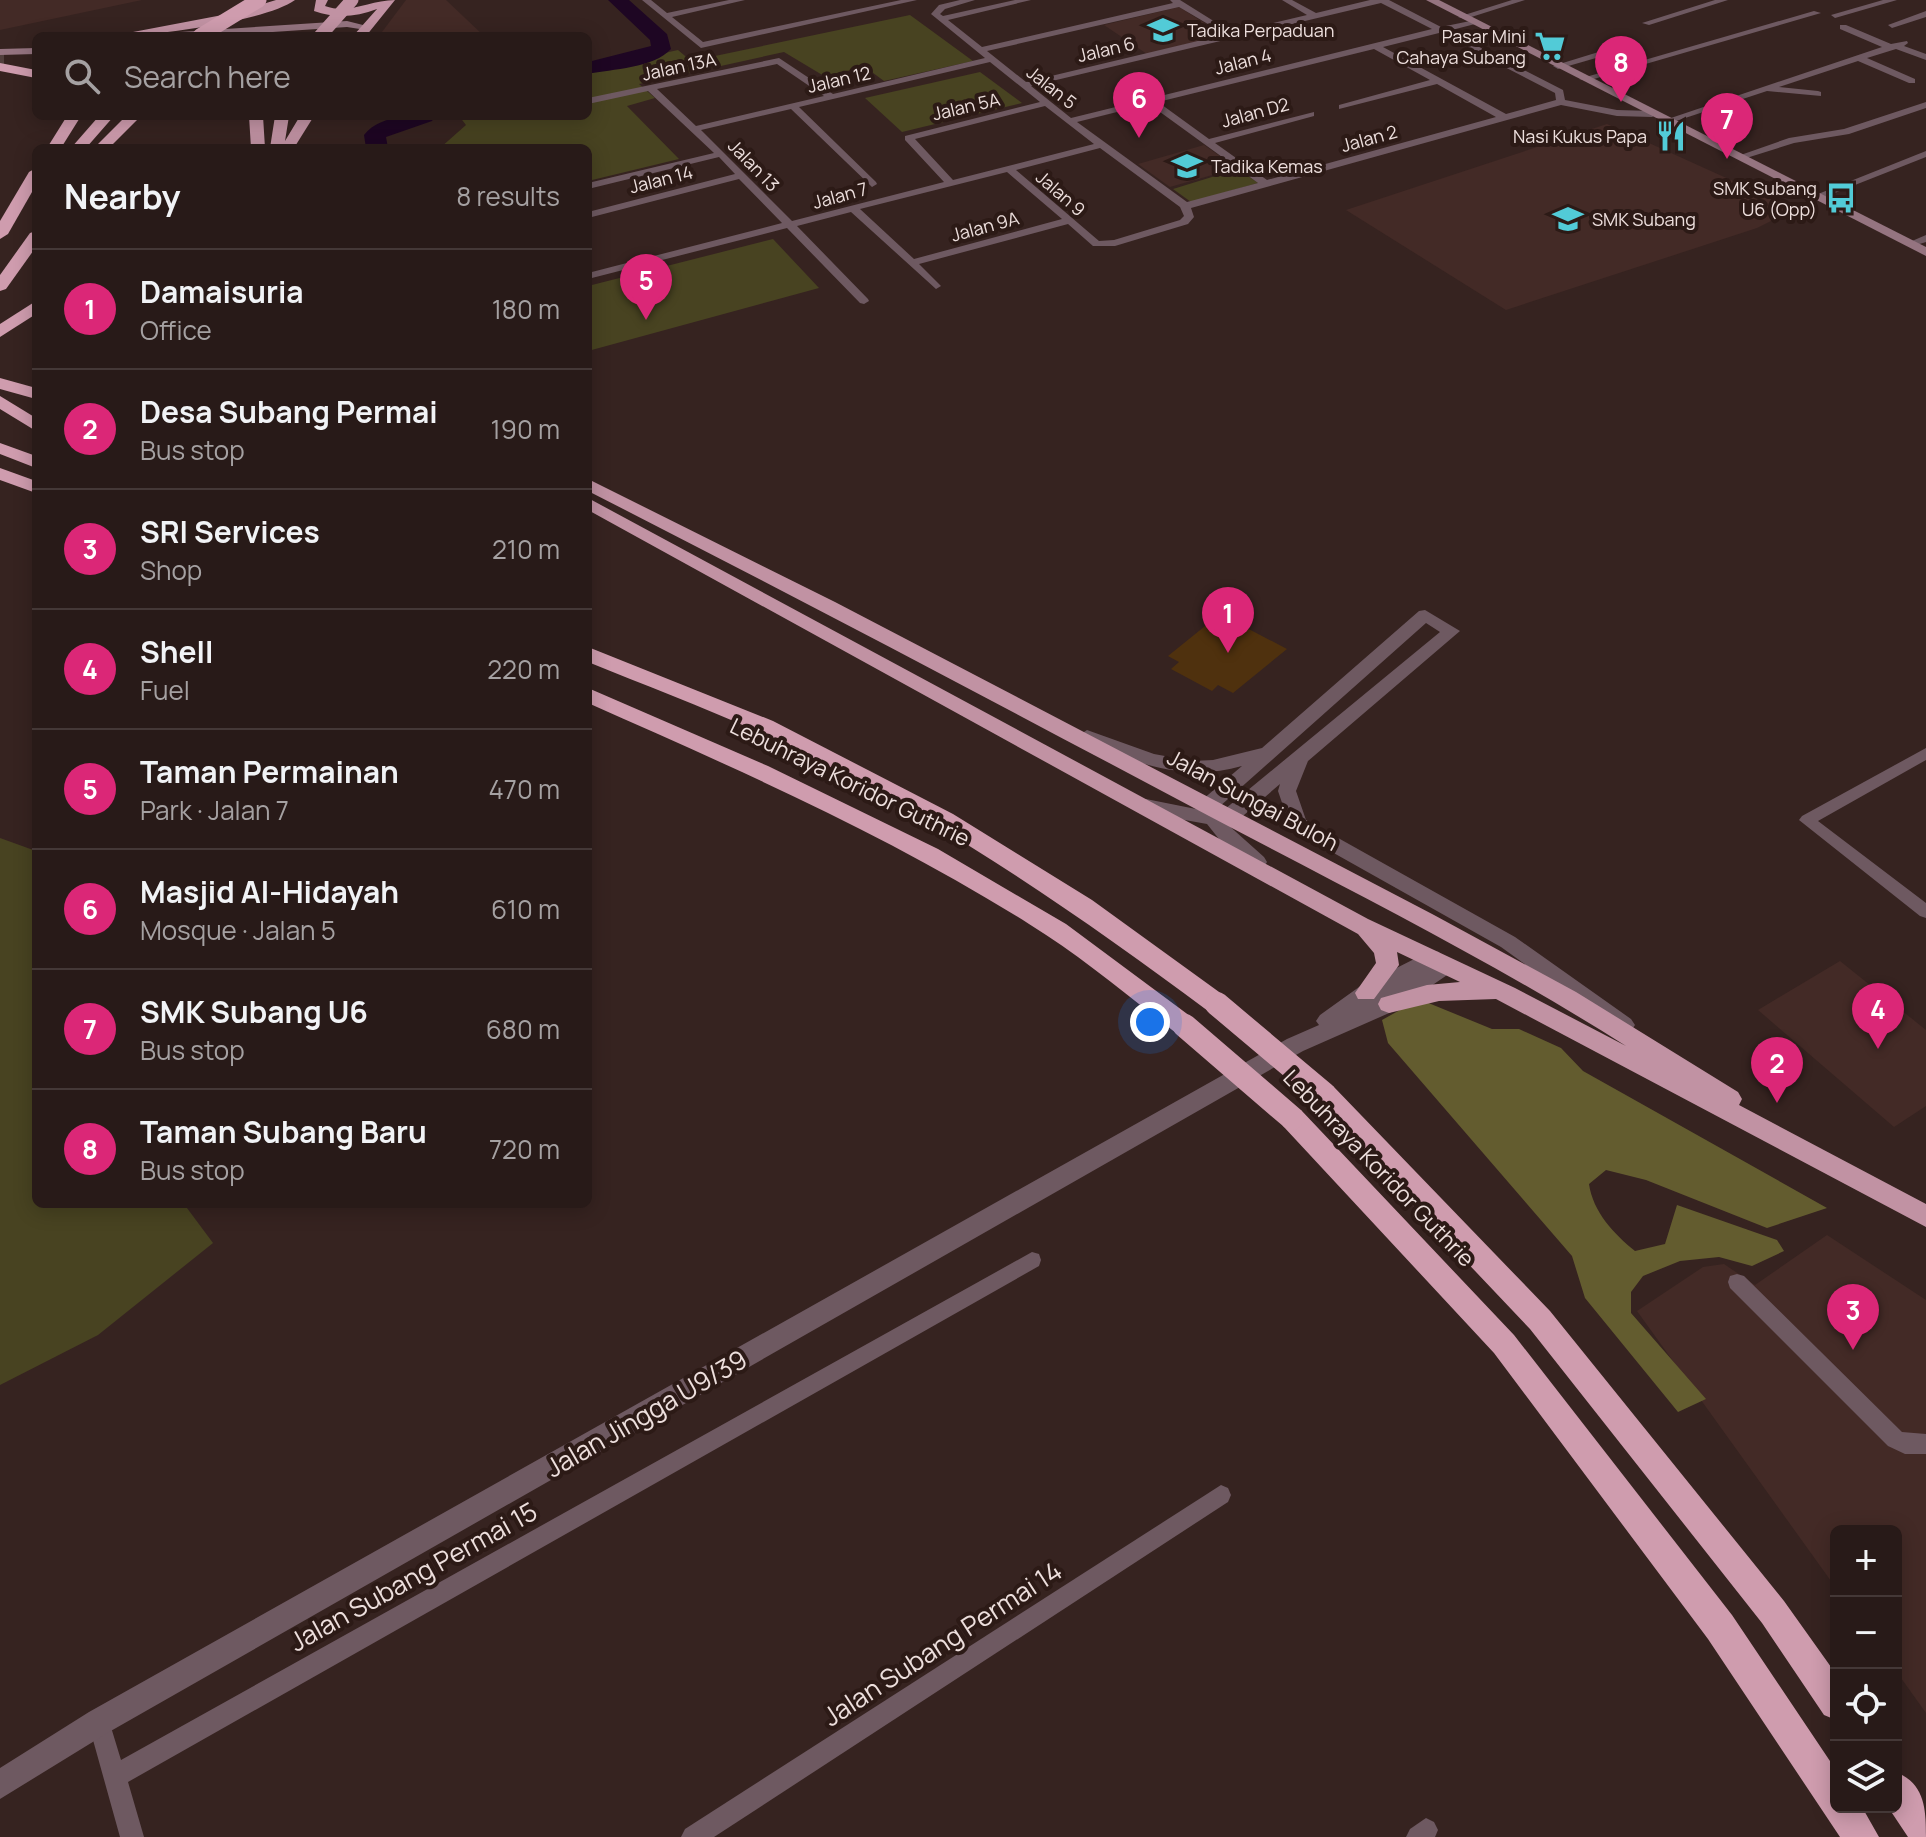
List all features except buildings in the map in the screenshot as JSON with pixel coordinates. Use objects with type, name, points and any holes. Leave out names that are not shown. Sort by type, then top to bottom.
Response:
[{"type":"highway","points":[[207,32],[259,0]]},
{"type":"highway","points":[[231,32],[281,0]]},
{"type":"highway","points":[[141,32],[235,16],[289,0]]},
{"type":"highway","points":[[322,0],[318,8],[345,14],[390,0]]},
{"type":"highway","points":[[324,32],[352,0]]},
{"type":"highway","points":[[363,31],[390,0]]},
{"type":"highway","points":[[1,60],[32,57]]},
{"type":"highway","points":[[1,60],[32,72]]},
{"type":"highway","points":[[56,144],[72,120]]},
{"type":"highway","points":[[82,144],[103,120]]},
{"type":"highway","points":[[105,144],[130,120]]},
{"type":"highway","points":[[256,120],[258,144]]},
{"type":"highway","points":[[278,144],[281,120]]},
{"type":"highway","points":[[290,144],[304,120]]},
{"type":"highway","points":[[0,234],[32,179]]},
{"type":"highway","points":[[0,246],[32,206]]},
{"type":"highway","points":[[0,286],[32,242]]},
{"type":"highway","points":[[0,332],[32,309]]},
{"type":"highway","points":[[0,383],[32,393]]},
{"type":"highway","points":[[0,401],[32,424]]},
{"type":"highway","points":[[0,412],[32,425]]},
{"type":"highway","points":[[3,449],[32,460]]},
{"type":"highway","points":[[0,474],[32,486]]},
{"type":"highway","name":"Jalan Sungai Buloh","points":[[592,486],[1568,998],[1878,1190]]},
{"type":"highway","name":"Jalan Sungai Buloh","points":[[592,505],[1360,925],[1441,960],[1926,1216]]},
{"type":"highway","name":"Lebuhraya Koridor Guthrie","points":[[592,656],[765,726],[945,820],[1084,906],[1217,1004],[1324,1094],[1540,1320],[1773,1612],[1830,1694]]},
{"type":"highway","name":"Lebuhraya Koridor Guthrie","points":[[592,697],[750,766],[918,848],[1041,918],[1185,1026],[1292,1118],[1504,1344],[1720,1627],[1830,1791]]},
{"type":"highway","points":[[1426,921],[1441,942],[1441,960],[1482,964],[1568,998]]},
{"type":"highway","points":[[1360,925],[1385,950],[1388,965],[1366,993]]},
{"type":"highway","points":[[1389,1004],[1423,992],[1456,989],[1507,994]]},
{"type":"highway","points":[[1902,1798],[1926,1833]]},
{"type":"highway","points":[[1845,1813],[1861,1837]]},
{"type":"main road","points":[[1431,0],[1926,252]]},
{"type":"main road","points":[[225,32],[347,24],[363,31]]},
{"type":"main road","points":[[0,44],[32,43]]},
{"type":"main road","points":[[1,60],[32,52]]},
{"type":"street","points":[[646,0],[701,45],[913,0]]},
{"type":"street","points":[[664,16],[741,0]]},
{"type":"street","points":[[971,0],[938,9],[935,14],[941,19],[1027,0]]},
{"type":"street","points":[[1286,0],[1316,16]]},
{"type":"street","points":[[1382,0],[1560,92],[1561,102],[1617,113],[1652,114]]},
{"type":"street","name":"Jalan 6","points":[[1024,85],[1382,0]]},
{"type":"street","name":"Jalan 4","points":[[1069,121],[1440,29],[1521,0]]},
{"type":"street","points":[[1646,23],[1724,0]]},
{"type":"street","points":[[1860,0],[1874,6]]},
{"type":"street","points":[[1835,15],[1893,0]]},
{"type":"street","points":[[980,50],[1176,2],[1216,25]]},
{"type":"street","points":[[1584,79],[1817,13]]},
{"type":"street","points":[[1892,25],[1926,14]]},
{"type":"street","name":"Jalan 5","points":[[941,19],[1100,145],[1185,206]]},
{"type":"street","points":[[1843,27],[1926,57]]},
{"type":"street","points":[[1558,66],[1631,45]]},
{"type":"street","points":[[1667,121],[1898,45]]},
{"type":"street","points":[[1375,46],[1505,118]]},
{"type":"street","name":"Jalan 12","points":[[694,129],[992,59]]},
{"type":"street","points":[[1861,59],[1912,81]]},
{"type":"street","name":"Jalan 13A","points":[[592,100],[776,61],[784,62],[832,97]]},
{"type":"street","points":[[1342,107],[1438,81]]},
{"type":"street","name":"Jalan 13","points":[[650,88],[721,154],[864,301]]},
{"type":"street","points":[[1768,88],[1818,94]]},
{"type":"street","points":[[1150,101],[1265,183]]},
{"type":"street","name":"Jalan 2","points":[[1185,206],[1561,102]]},
{"type":"street","name":"Jalan 5A","points":[[951,183],[908,138],[1047,103]]},
{"type":"street","points":[[1740,157],[1792,140],[1846,132],[1926,105]]},
{"type":"street","points":[[793,106],[872,184]]},
{"type":"street","name":"Jalan D2","points":[[1207,142],[1311,114]]},
{"type":"street","name":"Jalan 7","points":[[592,275],[1100,145]]},
{"type":"street","points":[[592,185],[721,154]]},
{"type":"street","points":[[1818,196],[1926,154]]},
{"type":"street","name":"Jalan 9","points":[[1008,168],[1093,242],[1109,245],[1180,224],[1189,217],[1185,206]]},
{"type":"street","name":"Jalan 14","points":[[592,214],[742,175]]},
{"type":"street","points":[[853,208],[936,286]]},
{"type":"street","name":"Jalan 9A","points":[[912,263],[1068,221]]},
{"type":"street","points":[[1910,244],[1926,238]]},
{"type":"street","points":[[1129,801],[1170,813],[1217,812],[1300,756],[1451,631],[1425,615],[1279,743],[1217,812]]},
{"type":"street","points":[[1024,711],[1170,766],[1203,769],[1233,764],[1279,743]]},
{"type":"street","points":[[1926,753],[1807,820],[1926,912]]},
{"type":"street","points":[[1300,756],[1287,791],[1289,808],[1298,824],[1519,949],[1686,1071]]},
{"type":"street","points":[[1217,812],[1233,845],[1297,889]]},
{"type":"street","name":"Jalan Jingga U9/39","points":[[1295,1045],[1366,993],[1441,960]]},
{"type":"street","name":"Jalan Jingga U9/39","points":[[0,1785],[99,1722],[1295,1045],[1389,1004],[1441,960]]},
{"type":"street","name":"Jalan Subang Permai 15","points":[[115,1776],[1032,1260]]},
{"type":"street","points":[[1737,1282],[1895,1439],[1905,1444],[1926,1444]]},
{"type":"street","name":"Jalan Subang Permai 14","points":[[693,1837],[1221,1495]]},
{"type":"street","points":[[99,1722],[132,1837]]},
{"type":"shaded area","points":[[0,0],[142,0],[0,30]]},
{"type":"shaded area","points":[[406,0],[446,0],[480,32],[382,32]]},
{"type":"shaded area","name":"Tadika Perpaduan","points":[[1179,7],[1223,35],[1147,54],[1104,25]]},
{"type":"shaded area","points":[[910,15],[973,61],[884,81],[865,67],[824,76],[784,52],[639,84],[655,98],[627,106],[679,159],[592,180],[592,144],[445,144],[466,125],[462,120],[592,120],[592,69],[678,50],[691,61]]},
{"type":"shaded area","points":[[980,72],[1022,103],[902,132],[865,98]]},
{"type":"shaded area","name":"SMK Subang","points":[[1607,124],[1795,209],[1757,228],[1506,310],[1346,210]]},
{"type":"shaded area","name":"Tadika Kemas","points":[[1204,145],[1237,168],[1170,187],[1138,164]]},
{"type":"shaded area","points":[[1238,169],[1258,183],[1191,202],[1173,189]]},
{"type":"shaded area","points":[[773,239],[819,288],[592,350],[592,285]]},
{"type":"shaded area","points":[[0,838],[32,850],[32,1208],[187,1208],[213,1243],[98,1335],[0,1385]]},
{"type":"shaded area","points":[[1840,961],[1926,1030],[1926,1106],[1894,1127],[1758,1010]]},
{"type":"shaded area","points":[[1426,1002],[1492,1029],[1519,1029],[1561,1048],[1583,1071],[1827,1208],[1767,1228],[1646,1180],[1606,1170],[1589,1184],[1595,1204],[1606,1222],[1635,1251],[1665,1244],[1677,1205],[1777,1240],[1784,1251],[1752,1266],[1719,1257],[1680,1261],[1643,1276],[1631,1292],[1631,1313],[1706,1399],[1678,1412],[1585,1298],[1572,1256],[1388,1043],[1382,1020],[1407,1006]]},
{"type":"shaded area","points":[[1827,1235],[1926,1300],[1926,1713],[1902,1679],[1902,1525],[1830,1525],[1830,1580],[1637,1311],[1703,1267],[1724,1264],[1755,1285]]},
{"type":"waterway","points":[[592,67],[646,56],[661,49],[660,38],[618,0]]},
{"type":"waterway","points":[[376,144],[375,135],[386,127],[410,120]]},
{"type":"place","name":"Tadika Perpaduan","points":[[1163,30]]},
{"type":"place","name":"Pasar Mini Cahaya Subang","points":[[1550,46]]},
{"type":"place","name":"Taman Subang Baru","points":[[1621,102]]},
{"type":"place","name":"Nasi Kukus Papa","points":[[1671,136]]},
{"type":"place","name":"Masjid Al-Hidayah","points":[[1139,138]]},
{"type":"place","name":"SMK Subang U6","points":[[1727,159]]},
{"type":"place","name":"Tadika Kemas","points":[[1187,166]]},
{"type":"place","name":"SMK Subang U6 (Opp)","points":[[1841,198]]},
{"type":"place","name":"SMK Subang","points":[[1568,219]]},
{"type":"place","name":"Taman Permainan","points":[[646,320]]},
{"type":"place","name":"Damaisuria","points":[[1228,653]]},
{"type":"place","name":"Shell","points":[[1878,1049]]},
{"type":"place","name":"Desa Subang Permai","points":[[1777,1103]]},
{"type":"place","name":"SRI Services","points":[[1853,1350]]}]
